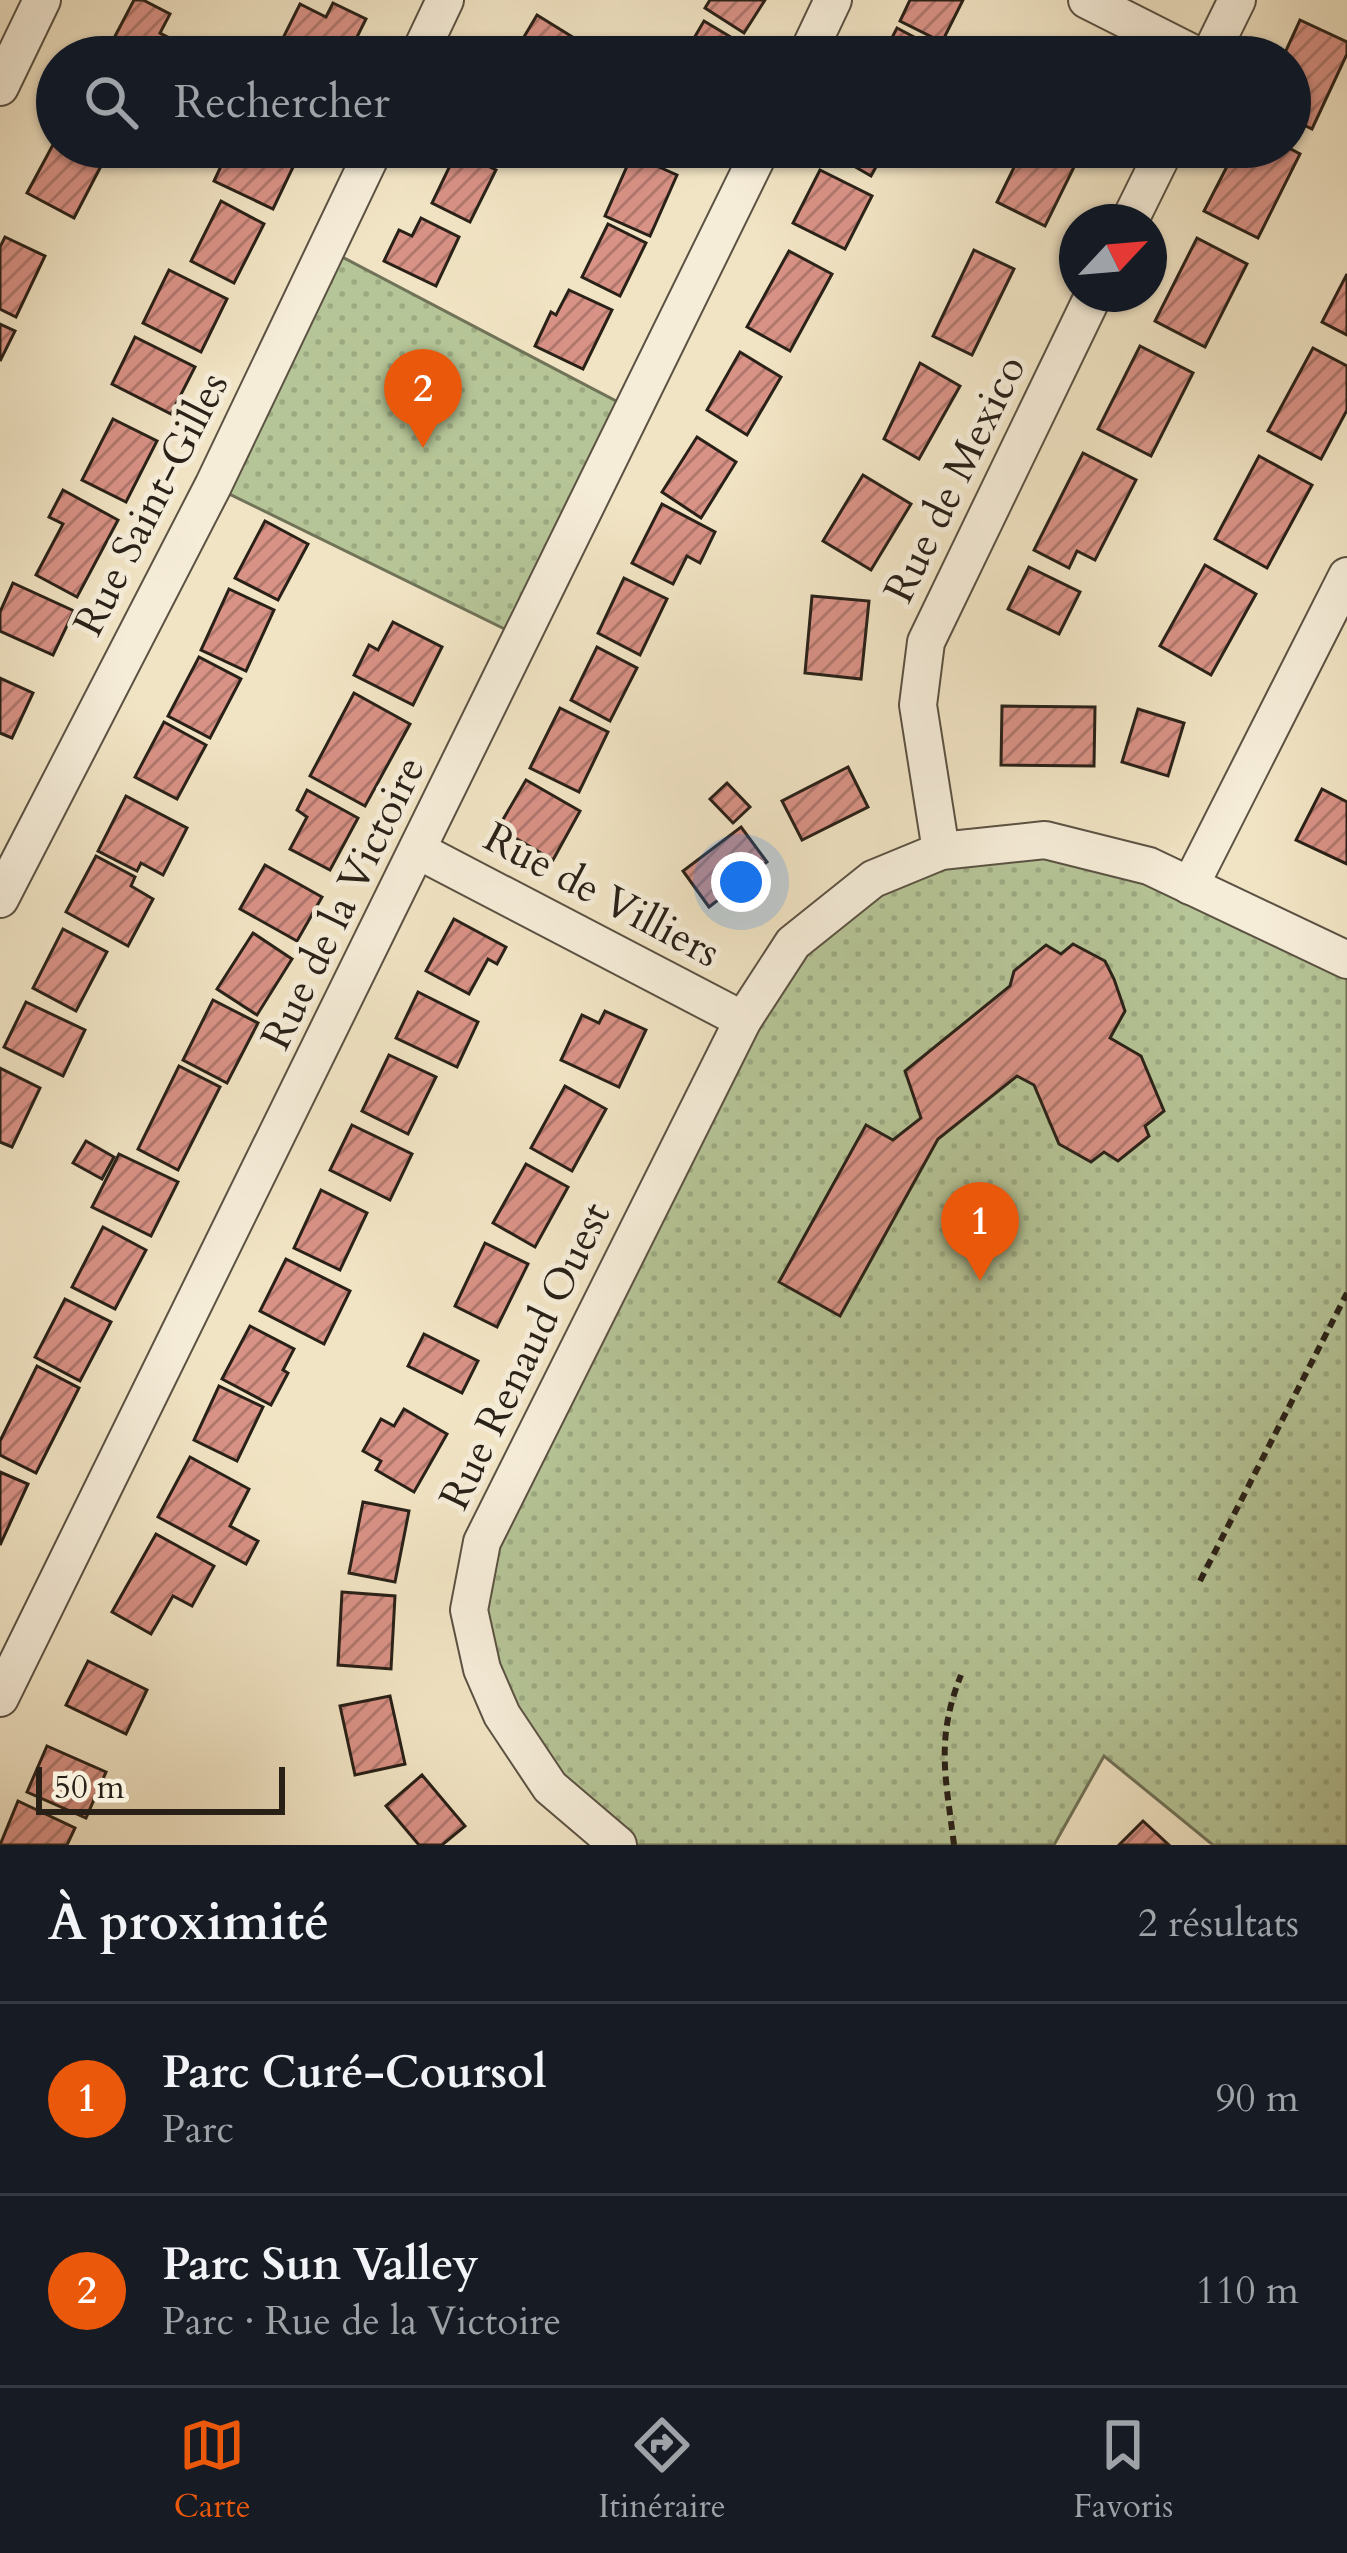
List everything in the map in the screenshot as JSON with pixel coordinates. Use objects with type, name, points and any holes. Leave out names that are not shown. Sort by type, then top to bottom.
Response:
[{"type":"street","points":[[0,86],[42,0]]},
{"type":"street","points":[[428,36],[445,0]]},
{"type":"street","points":[[816,36],[833,0]]},
{"type":"street","points":[[1087,0],[1158,36]]},
{"type":"street","points":[[1219,36],[1237,0]]},
{"type":"street","name":"Rue Saint-Gilles","points":[[5,876],[213,486],[365,168]]},
{"type":"street","name":"Rue de la Victoire","points":[[0,1698],[752,168]]},
{"type":"street","points":[[1138,204],[1156,168]]},
{"type":"street","name":"Rue de Mexico","points":[[941,851],[918,705],[926,642],[1085,312]]},
{"type":"street","points":[[1190,886],[1347,576]]},
{"type":"street","name":"Rue Renaud Ouest","points":[[619,1845],[550,1787],[502,1715],[482,1669],[469,1610],[482,1542],[743,1020],[793,943],[872,879],[941,851],[1045,840],[1149,866],[1347,961]]},
{"type":"street","name":"Rue de Villiers","points":[[419,850],[743,1020]]},
{"type":"path","points":[[1200,1580],[1347,1293]]},
{"type":"path","points":[[954,1845],[943,1753],[946,1712],[961,1675]]},
{"type":"green space","points":[[327,249],[635,411],[523,638],[213,486]]},
{"type":"green space","points":[[1045,840],[1347,961],[1347,1845],[1213,1845],[1104,1756],[1054,1845],[618,1845],[550,1787],[482,1669],[482,1542],[743,1020],[872,879]]},
{"type":"building","points":[[134,0],[170,14],[160,33],[166,36],[115,36]]},
{"type":"building","points":[[710,0],[765,0],[744,33],[705,8]]},
{"type":"building","points":[[910,0],[963,0],[945,36],[930,36],[900,21]]},
{"type":"building","points":[[333,3],[366,19],[358,36],[284,36],[300,4],[326,17]]},
{"type":"building","points":[[537,15],[571,36],[524,36]]},
{"type":"building","points":[[1300,20],[1347,42],[1347,54],[1312,129],[1311,36],[1293,36]]},
{"type":"building","points":[[704,21],[729,36],[695,36]]},
{"type":"building","points":[[40,168],[100,168],[74,218],[27,193]]},
{"type":"building","points":[[220,168],[293,168],[273,209],[214,181]]},
{"type":"building","points":[[449,168],[496,170],[470,222],[432,203]]},
{"type":"building","points":[[626,168],[661,168],[677,175],[650,236],[605,216]]},
{"type":"building","points":[[1014,168],[1074,168],[1045,226],[997,202]]},
{"type":"building","points":[[1226,168],[1293,168],[1258,238],[1204,211]]},
{"type":"building","points":[[820,170],[872,196],[845,249],[793,223]]},
{"type":"building","points":[[221,201],[264,224],[234,283],[191,261]]},
{"type":"building","points":[[421,218],[459,237],[436,286],[384,261],[399,230],[412,236]]},
{"type":"building","points":[[608,224],[646,243],[620,296],[582,277]]},
{"type":"building","points":[[5,237],[45,256],[16,317],[0,309],[0,247]]},
{"type":"building","points":[[1197,238],[1247,264],[1205,347],[1155,321],[1160,312],[1167,312],[1167,297]]},
{"type":"building","points":[[974,250],[1014,269],[972,355],[933,336]]},
{"type":"building","points":[[789,251],[832,274],[790,351],[747,327]]},
{"type":"building","points":[[169,270],[227,299],[201,352],[143,323]]},
{"type":"building","points":[[1347,274],[1347,335],[1322,322]]},
{"type":"building","points":[[569,290],[612,310],[583,369],[535,346],[551,312],[556,315]]},
{"type":"building","points":[[0,324],[15,331],[0,361]]},
{"type":"building","points":[[135,337],[195,367],[171,414],[112,384]]},
{"type":"building","points":[[1140,346],[1193,373],[1151,456],[1098,429]]},
{"type":"building","points":[[1313,348],[1347,366],[1347,410],[1321,459],[1268,431]]},
{"type":"building","points":[[740,352],[781,377],[747,435],[707,410]]},
{"type":"building","points":[[920,363],[960,386],[919,459],[884,439]]},
{"type":"building","points":[[113,419],[157,441],[126,502],[82,480]]},
{"type":"building","points":[[697,437],[736,462],[701,518],[662,492]]},
{"type":"building","points":[[1083,453],[1136,480],[1095,560],[1077,551],[1069,568],[1034,550]]},
{"type":"building","points":[[1259,456],[1312,485],[1267,568],[1215,539]]},
{"type":"building","points":[[863,475],[911,504],[871,570],[823,541]]},
{"type":"building","points":[[63,490],[118,520],[77,597],[36,575],[63,524],[49,517]]},
{"type":"building","points":[[662,504],[715,532],[700,563],[687,556],[673,584],[632,563]]},
{"type":"building","points":[[265,521],[308,544],[278,600],[235,578]]},
{"type":"building","points":[[1205,565],[1256,594],[1211,675],[1160,646]]},
{"type":"building","points":[[1029,567],[1080,592],[1059,634],[1008,609]]},
{"type":"building","points":[[624,578],[667,599],[640,655],[598,633]]},
{"type":"building","points":[[13,583],[74,611],[53,655],[0,631],[0,612]]},
{"type":"building","points":[[229,589],[274,610],[246,671],[201,650]]},
{"type":"building","points":[[812,596],[869,601],[861,679],[805,673]]},
{"type":"building","points":[[393,622],[442,647],[413,705],[354,675],[369,645],[378,650]]},
{"type":"building","points":[[597,647],[637,668],[610,721],[571,700]]},
{"type":"building","points":[[199,657],[241,679],[210,738],[168,716]]},
{"type":"building","points":[[0,678],[33,693],[12,738],[0,733]]},
{"type":"building","points":[[354,693],[410,724],[365,806],[310,776]]},
{"type":"building","points":[[1002,706],[1095,707],[1094,766],[1001,765]]},
{"type":"building","points":[[560,708],[608,732],[579,792],[530,768]]},
{"type":"building","points":[[1138,709],[1184,723],[1168,776],[1122,762]]},
{"type":"building","points":[[164,722],[206,745],[177,799],[135,777]]},
{"type":"building","points":[[848,767],[868,807],[802,840],[782,801]]},
{"type":"building","points":[[526,780],[580,811],[553,860],[498,828]]},
{"type":"building","points":[[727,783],[750,807],[733,823],[710,799]]},
{"type":"building","points":[[1322,789],[1347,802],[1347,864],[1296,840]]},
{"type":"building","points":[[307,790],[358,818],[330,870],[290,849],[307,817],[297,810]]},
{"type":"building","points":[[126,796],[187,828],[163,875],[141,863],[137,871],[98,851]]},
{"type":"building","points":[[741,827],[767,862],[709,907],[683,871]]},
{"type":"building","points":[[96,856],[135,877],[131,886],[153,899],[128,946],[66,912]]},
{"type":"building","points":[[265,865],[322,897],[297,941],[240,909]]},
{"type":"building","points":[[454,919],[506,947],[497,964],[488,959],[469,994],[426,971]]},
{"type":"building","points":[[63,929],[107,952],[76,1011],[33,988]]},
{"type":"building","points":[[253,933],[292,959],[257,1015],[217,989]]},
{"type":"building","points":[[1073,944],[1105,961],[1114,979],[1125,1011],[1110,1038],[1141,1056],[1164,1111],[1145,1126],[1149,1136],[1118,1161],[1104,1152],[1091,1162],[1059,1144],[1034,1085],[1017,1076],[938,1139],[840,1316],[779,1282],[866,1125],[893,1140],[921,1118],[905,1071],[1010,986],[1014,971],[1046,945],[1061,954]]},
{"type":"building","points":[[418,992],[478,1022],[457,1067],[396,1038]]},
{"type":"building","points":[[213,1000],[258,1023],[227,1083],[183,1060]]},
{"type":"building","points":[[26,1002],[85,1030],[63,1076],[4,1047]]},
{"type":"building","points":[[605,1011],[646,1030],[619,1087],[561,1060],[582,1015],[599,1023]]},
{"type":"building","points":[[389,1055],[436,1077],[408,1134],[362,1111]]},
{"type":"building","points":[[179,1066],[220,1087],[178,1170],[138,1149]]},
{"type":"building","points":[[0,1068],[40,1088],[12,1147],[0,1142]]},
{"type":"building","points":[[565,1086],[606,1109],[572,1171],[531,1148]]},
{"type":"building","points":[[352,1125],[412,1154],[390,1200],[330,1170]]},
{"type":"building","points":[[86,1141],[114,1157],[102,1179],[73,1163]]},
{"type":"building","points":[[119,1154],[178,1182],[151,1236],[92,1207]]},
{"type":"building","points":[[526,1164],[568,1187],[535,1247],[493,1223]]},
{"type":"building","points":[[321,1190],[367,1213],[340,1270],[294,1248]]},
{"type":"building","points":[[103,1227],[146,1250],[115,1309],[72,1287]]},
{"type":"building","points":[[485,1243],[528,1264],[497,1327],[455,1306]]},
{"type":"building","points":[[286,1259],[350,1291],[324,1344],[260,1311]]},
{"type":"building","points":[[65,1299],[111,1322],[80,1381],[35,1357]]},
{"type":"building","points":[[250,1326],[294,1349],[271,1405],[222,1379]]},
{"type":"building","points":[[424,1334],[478,1361],[462,1393],[408,1366]]},
{"type":"building","points":[[37,1366],[79,1388],[36,1473],[0,1455],[0,1441]]},
{"type":"building","points":[[219,1386],[263,1407],[237,1461],[194,1440]]},
{"type":"building","points":[[404,1409],[447,1434],[414,1492],[376,1470],[381,1461],[363,1451],[381,1419],[394,1426]]},
{"type":"building","points":[[190,1457],[249,1489],[230,1526],[258,1541],[246,1564],[158,1517]]},
{"type":"building","points":[[0,1472],[28,1484],[0,1545]]},
{"type":"building","points":[[363,1502],[409,1511],[395,1582],[349,1573]]},
{"type":"building","points":[[156,1534],[214,1566],[192,1606],[173,1596],[151,1634],[112,1612]]},
{"type":"building","points":[[342,1592],[395,1596],[391,1669],[338,1665]]},
{"type":"building","points":[[88,1661],[147,1690],[126,1734],[66,1705]]},
{"type":"building","points":[[390,1696],[405,1764],[355,1775],[340,1706]]},
{"type":"building","points":[[47,1746],[106,1772],[86,1818],[27,1792]]},
{"type":"building","points":[[422,1775],[465,1826],[442,1845],[419,1845],[386,1806]]},
{"type":"building","points":[[18,1801],[75,1828],[67,1845],[0,1845]]},
{"type":"building","points":[[1143,1821],[1169,1845],[1119,1845]]},
{"type":"place","name":"Parc Sun Valley","points":[[423,448]]},
{"type":"place","name":"Parc Curé-Coursol","points":[[980,1281]]}]
